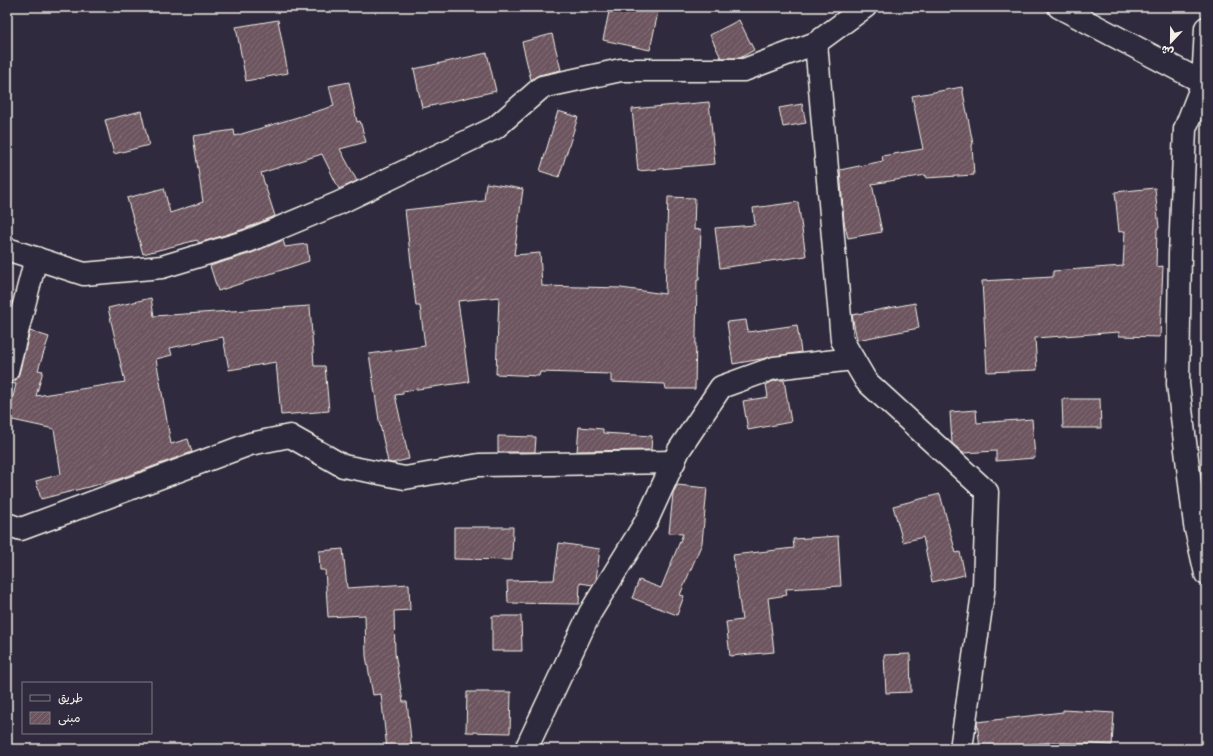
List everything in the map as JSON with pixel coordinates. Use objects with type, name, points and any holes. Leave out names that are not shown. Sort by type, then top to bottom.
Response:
[{"type":"street","points":[[7,249],[84,274],[162,267],[248,241],[339,203],[495,128],[542,87],[621,70],[744,70],[816,43],[865,7]]},
{"type":"street","points":[[1059,7],[1205,84]]},
{"type":"street","points":[[1206,28],[1205,84],[1185,129],[1180,254],[1178,384],[1195,525],[1206,574]]},
{"type":"street","points":[[816,43],[842,340],[866,381],[987,492],[984,586],[961,749]]},
{"type":"street","points":[[7,371],[36,258]]},
{"type":"street","points":[[526,749],[590,613],[647,520],[679,450],[721,387],[774,368],[853,359]]},
{"type":"street","points":[[7,524],[21,529],[250,444],[290,436],[343,466],[405,478],[479,465],[674,462]]},
{"type":"building","points":[[610,7],[634,7],[658,12],[650,50],[603,40]]},
{"type":"building","points":[[278,20],[288,73],[246,81],[236,27]]},
{"type":"building","points":[[739,20],[754,50],[740,58],[721,58],[710,35]]},
{"type":"building","points":[[552,34],[561,70],[539,75],[531,80],[522,42]]},
{"type":"building","points":[[487,53],[496,91],[422,108],[414,69]]},
{"type":"building","points":[[349,82],[357,122],[360,121],[366,142],[340,149],[357,181],[339,189],[322,154],[261,173],[275,216],[244,229],[199,243],[197,240],[143,254],[127,198],[164,188],[170,213],[203,202],[193,136],[234,130],[235,136],[334,106],[329,86]]},
{"type":"building","points":[[962,87],[973,144],[974,175],[926,178],[926,175],[872,184],[882,232],[848,238],[844,222],[840,170],[883,161],[882,156],[923,149],[912,96]]},
{"type":"building","points":[[709,102],[715,164],[638,171],[632,109]]},
{"type":"building","points":[[802,104],[806,123],[783,127],[779,108]]},
{"type":"building","points":[[141,111],[149,145],[114,154],[105,120]]},
{"type":"building","points":[[558,111],[578,117],[559,177],[540,171]]},
{"type":"building","points":[[486,183],[523,189],[514,255],[540,253],[542,286],[621,288],[665,294],[668,197],[695,198],[694,230],[701,229],[699,280],[697,280],[695,389],[666,389],[665,384],[611,382],[611,374],[540,372],[539,376],[496,374],[499,297],[458,301],[469,382],[403,391],[403,394],[395,395],[409,459],[392,463],[388,462],[379,420],[369,354],[425,346],[420,306],[416,306],[405,210],[484,201]]},
{"type":"building","points":[[1155,188],[1159,228],[1157,228],[1156,267],[1163,266],[1160,337],[1119,336],[1119,332],[1035,338],[1037,370],[987,372],[982,281],[1053,277],[1053,271],[1123,266],[1125,231],[1119,232],[1115,192]]},
{"type":"building","points":[[798,202],[806,256],[720,268],[715,228],[755,225],[753,208]]},
{"type":"building","points":[[283,240],[285,247],[307,244],[309,261],[218,291],[210,266],[252,253]]},
{"type":"building","points":[[151,298],[154,316],[310,306],[314,366],[325,366],[329,411],[281,415],[276,362],[229,370],[223,337],[170,348],[172,355],[156,359],[171,444],[188,439],[192,452],[116,480],[41,499],[36,481],[61,474],[54,429],[8,419],[16,384],[8,383],[16,380],[19,374],[30,331],[49,337],[38,370],[43,371],[36,396],[125,382],[108,308]]},
{"type":"building","points":[[915,303],[919,328],[857,340],[852,315]]},
{"type":"building","points":[[746,320],[748,332],[797,325],[801,352],[733,364],[727,322]]},
{"type":"building","points":[[777,380],[784,380],[791,422],[748,430],[743,401],[768,397],[766,384]]},
{"type":"building","points":[[1062,399],[1100,399],[1101,428],[1063,428]]},
{"type":"building","points":[[976,410],[977,423],[1032,419],[1035,458],[996,461],[996,451],[963,453],[952,443],[950,412]]},
{"type":"building","points":[[579,427],[603,429],[603,433],[652,436],[651,450],[577,451]]},
{"type":"building","points":[[498,436],[536,437],[535,452],[498,452]]},
{"type":"building","points":[[677,485],[707,488],[702,543],[680,595],[684,596],[677,615],[632,598],[639,580],[661,588],[683,534],[669,533],[673,494]]},
{"type":"building","points":[[940,494],[956,553],[960,552],[965,575],[932,582],[923,537],[903,542],[893,506]]},
{"type":"building","points":[[454,527],[513,527],[512,560],[454,559]]},
{"type":"building","points":[[838,536],[841,586],[786,589],[787,595],[768,598],[774,652],[730,656],[726,622],[742,620],[733,555],[794,548],[793,539]]},
{"type":"building","points":[[559,543],[600,549],[596,580],[593,585],[580,583],[579,604],[508,603],[507,581],[554,580]]},
{"type":"building","points":[[343,549],[347,588],[409,584],[410,610],[394,611],[395,653],[403,702],[407,702],[412,749],[387,749],[381,694],[373,695],[366,656],[365,615],[328,617],[325,570],[320,570],[319,551]]},
{"type":"building","points":[[492,616],[521,616],[522,651],[492,651]]},
{"type":"building","points":[[910,654],[911,692],[886,693],[884,655]]},
{"type":"building","points":[[467,692],[511,692],[510,733],[466,732]]},
{"type":"building","points":[[1063,710],[1114,713],[1112,745],[1053,742],[980,749],[977,722],[1063,712]]}]
